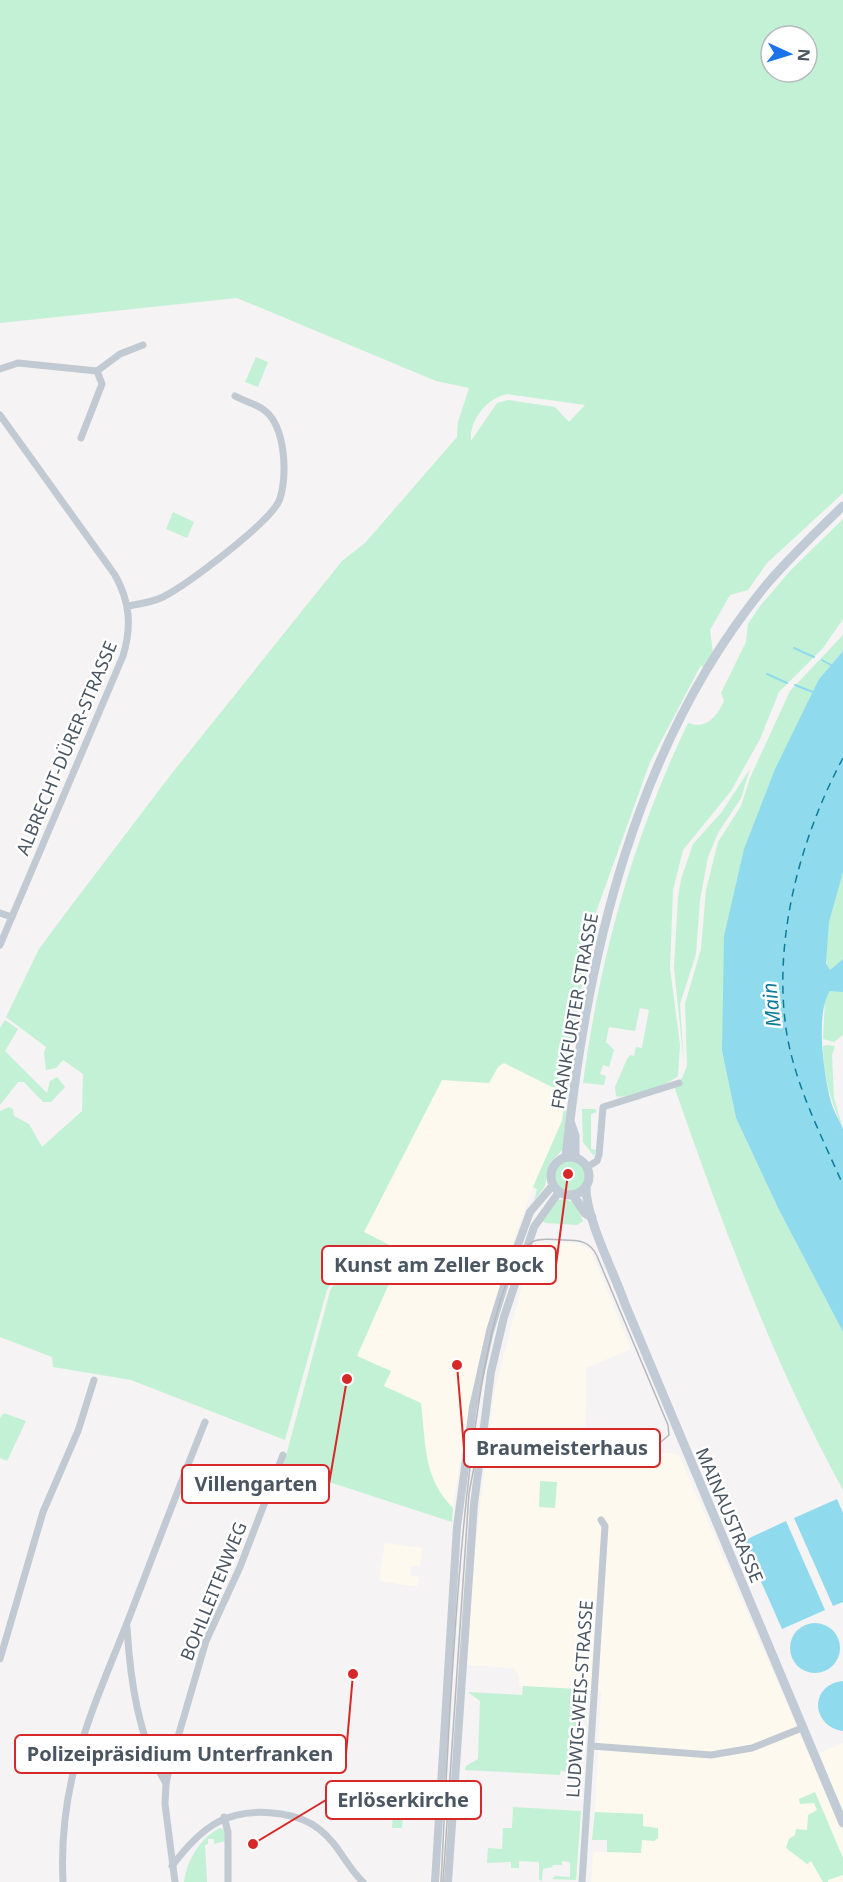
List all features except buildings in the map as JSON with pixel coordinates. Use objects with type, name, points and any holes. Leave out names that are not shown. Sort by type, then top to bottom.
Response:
[{"type":"main road","name":"FRANKFURTER STRASSE","points":[[571,1157],[575,1136],[571,1124],[585,1026],[604,927],[639,814],[660,763],[704,678],[750,606],[785,564],[843,506]]},
{"type":"main road","points":[[571,1157],[591,1165],[586,1186],[573,1195],[556,1189],[552,1168],[571,1157]]},
{"type":"main road","name":"MAINAUSTRASSE","points":[[586,1186],[586,1197],[592,1217],[625,1304],[843,1823]]},
{"type":"main road","name":"MAINAUSTRASSE","points":[[573,1195],[585,1213],[592,1217]]},
{"type":"street","points":[[0,369],[18,363],[97,371],[120,354],[143,345]]},
{"type":"street","points":[[81,438],[102,384],[97,371]]},
{"type":"street","points":[[128,606],[152,601],[177,589],[263,522],[278,502],[284,484],[284,460],[278,432],[266,411],[235,396]]},
{"type":"street","name":"ALBRECHT-DÜRER-STRASSE","points":[[0,415],[115,575],[128,606],[128,636],[123,656],[0,945]]},
{"type":"street","points":[[0,913],[12,917]]},
{"type":"street","points":[[591,1165],[599,1155],[603,1107],[679,1083]]},
{"type":"street","points":[[435,1882],[459,1506],[473,1407],[481,1370],[500,1316],[530,1212],[549,1187],[556,1189]]},
{"type":"street","points":[[448,1882],[470,1561],[486,1408],[500,1316]]},
{"type":"street","points":[[481,1370],[491,1372]]},
{"type":"street","points":[[0,1659],[43,1512],[78,1431],[94,1380]]},
{"type":"street","points":[[473,1407],[486,1408]]},
{"type":"street","points":[[63,1882],[62,1828],[72,1771],[109,1664],[127,1624],[205,1422]]},
{"type":"street","name":"BOHLLEITENWEG","points":[[175,1882],[167,1830],[166,1783],[206,1641],[240,1567],[283,1455]]},
{"type":"street","name":"LUDWIG-WEIS-STRASSE","points":[[582,1882],[605,1526],[601,1520]]},
{"type":"street","points":[[455,1560],[470,1561]]},
{"type":"street","points":[[127,1624],[134,1689],[148,1744],[166,1783]]},
{"type":"street","points":[[450,1635],[465,1637]]},
{"type":"street","points":[[591,1746],[711,1755],[752,1748],[802,1728]]},
{"type":"street","points":[[172,1866],[211,1824],[224,1817],[264,1812],[307,1821],[334,1843],[352,1872],[363,1882]]},
{"type":"street","points":[[224,1817],[228,1832],[228,1882]]},
{"type":"shaded area","points":[[504,1063],[552,1087],[567,1090],[562,1121],[533,1187],[501,1277],[462,1448],[453,1508],[441,1496],[429,1476],[384,1386],[391,1371],[357,1356],[403,1252],[364,1232],[442,1080],[488,1083],[498,1067]]},
{"type":"shaded area","points":[[579,1243],[591,1251],[631,1349],[586,1368],[585,1452],[679,1455],[810,1757],[843,1743],[843,1882],[591,1882],[593,1852],[641,1853],[643,1814],[595,1812],[601,1691],[519,1686],[519,1676],[513,1668],[467,1665],[475,1548],[494,1393],[522,1285],[535,1245]]},
{"type":"shaded area","points":[[385,1543],[423,1548],[420,1566],[411,1566],[410,1576],[419,1577],[418,1587],[379,1581]]},
{"type":"green space","points":[[0,0],[843,0],[843,493],[767,563],[748,590],[730,595],[710,630],[713,653],[703,668],[701,665],[650,762],[595,915],[563,1089],[552,1087],[504,1063],[498,1067],[489,1083],[442,1080],[364,1232],[403,1252],[357,1356],[391,1371],[384,1386],[421,1403],[425,1446],[431,1472],[443,1497],[453,1508],[452,1522],[283,1467],[330,1291],[355,1247],[327,1290],[285,1440],[131,1380],[53,1367],[52,1357],[0,1337],[0,1111],[9,1107],[13,1109],[14,1116],[29,1124],[42,1147],[82,1111],[83,1074],[63,1060],[56,1068],[46,1070],[44,1053],[46,1047],[6,1017],[39,949],[169,777],[342,561],[365,543],[457,437],[458,422],[469,388],[436,381],[237,298],[0,323]],"holes":[[[507,394],[585,405],[569,422],[555,407],[508,400],[497,403],[471,441],[476,418],[486,405],[500,396]]]},
{"type":"green space","points":[[256,357],[268,362],[258,387],[245,382]]},
{"type":"green space","points":[[173,512],[194,522],[187,538],[166,529]]},
{"type":"green space","points":[[843,519],[843,619],[823,648],[779,692],[760,739],[731,791],[683,850],[673,890],[670,968],[680,1045],[678,1076],[648,1091],[629,1096],[616,1096],[615,1087],[627,1059],[630,1055],[634,1056],[636,1047],[642,1048],[649,1010],[640,1008],[635,1031],[609,1027],[606,1042],[614,1050],[609,1067],[603,1065],[600,1074],[606,1076],[604,1085],[583,1083],[599,990],[621,899],[668,766],[688,723],[701,725],[718,712],[724,701],[721,693],[746,642],[748,624],[760,606],[790,571]]},
{"type":"green space","points":[[843,635],[843,651],[819,679],[722,1051],[736,1118],[779,1210],[843,1332],[843,1490],[794,1392],[750,1292],[674,1086],[682,1078],[687,1066],[685,1004],[701,949],[706,890],[718,842],[741,806],[750,778],[790,691]]},
{"type":"green space","points":[[750,769],[741,798],[718,833],[708,857],[700,900],[696,954],[680,1004],[684,1063],[674,968],[681,879],[693,844],[721,813]]},
{"type":"green space","points":[[843,871],[843,964],[833,973],[828,966],[825,954],[826,940],[831,908]]},
{"type":"green space","points":[[843,989],[843,1035],[834,1042],[823,1039],[825,998],[830,991]]},
{"type":"green space","points":[[5,1020],[18,1029],[5,1051],[47,1093],[50,1081],[57,1077],[65,1087],[51,1102],[43,1102],[24,1082],[18,1082],[0,1105],[0,1028]]},
{"type":"green space","points":[[823,1046],[835,1046],[832,1055],[834,1098],[843,1129],[831,1099],[826,1078]]},
{"type":"green space","points":[[564,1106],[567,1106],[563,1149],[550,1163],[545,1186],[534,1201],[537,1189],[533,1187],[562,1121]]},
{"type":"green space","points":[[582,1109],[595,1109],[597,1112],[591,1114],[591,1149],[596,1150],[594,1156],[583,1142]]},
{"type":"green space","points":[[570,1160],[581,1165],[586,1176],[581,1187],[570,1192],[559,1187],[554,1176],[559,1165]]},
{"type":"green space","points":[[564,1199],[575,1203],[583,1221],[577,1225],[545,1223],[543,1221],[558,1200]]},
{"type":"green space","points":[[4,1413],[26,1421],[7,1461],[0,1458],[0,1418]]},
{"type":"green space","points":[[540,1481],[557,1482],[555,1508],[539,1507]]},
{"type":"green space","points":[[523,1686],[578,1689],[574,1776],[561,1770],[560,1775],[465,1770],[466,1766],[478,1759],[480,1701],[468,1692],[522,1695]]},
{"type":"green space","points":[[395,1789],[405,1790],[402,1828],[392,1828]]},
{"type":"green space","points":[[815,1792],[843,1858],[843,1875],[828,1880],[828,1882],[823,1882],[811,1861],[807,1864],[786,1848],[789,1839],[795,1835],[796,1829],[807,1830],[808,1815],[817,1810],[814,1803],[800,1804],[799,1799]]},
{"type":"green space","points":[[513,1807],[581,1811],[576,1880],[552,1879],[555,1876],[570,1877],[570,1862],[562,1861],[562,1865],[553,1865],[543,1869],[542,1881],[539,1880],[539,1862],[519,1861],[519,1868],[511,1868],[511,1862],[487,1863],[488,1848],[502,1849],[503,1828],[512,1828]]},
{"type":"green space","points":[[595,1812],[643,1814],[643,1826],[658,1828],[658,1838],[654,1841],[642,1840],[641,1853],[607,1852],[607,1840],[592,1840]]},
{"type":"green space","points":[[220,1828],[225,1830],[225,1841],[214,1844],[214,1839],[208,1839],[208,1844],[205,1845],[207,1882],[184,1882],[191,1858],[196,1850],[206,1838]]},
{"type":"water","name":"Main","points":[[843,651],[843,872],[829,922],[826,963],[830,970],[843,959],[843,992],[830,991],[825,1001],[822,1043],[832,1106],[843,1129],[843,1332],[779,1210],[736,1118],[722,1051],[724,936],[744,849],[775,769],[819,679]]},
{"type":"water","points":[[837,1499],[843,1513],[843,1602],[833,1606],[794,1518]]},
{"type":"water","points":[[786,1521],[825,1610],[782,1629],[743,1541]]},
{"type":"water","points":[[815,1623],[833,1630],[840,1648],[833,1666],[815,1673],[797,1666],[790,1648],[797,1630]]},
{"type":"water","points":[[843,1681],[842,1731],[824,1721],[818,1705],[824,1689]]},
{"type":"waterway","points":[[794,648],[814,657]]},
{"type":"waterway","points":[[822,660],[831,665]]},
{"type":"waterway","points":[[767,674],[787,683]]},
{"type":"waterway","points":[[795,685],[813,692]]},
{"type":"ferry route","points":[[843,758],[827,790],[802,857],[793,893],[783,964],[783,1000],[791,1054],[810,1112],[843,1185]]},
{"type":"tram line","points":[[441,1882],[462,1542],[474,1439],[489,1348],[508,1279],[532,1242],[543,1239],[579,1241],[591,1247],[597,1256],[668,1425],[669,1435],[655,1447],[644,1451],[499,1449],[490,1452],[474,1467],[469,1493],[443,1882]]},
{"type":"place","name":"Kunst am Zeller Bock","points":[[568,1174]]},
{"type":"place","name":"Braumeisterhaus","points":[[457,1365]]},
{"type":"place","name":"Villengarten","points":[[347,1379]]},
{"type":"place","name":"Polizeipräsidium Unterfranken","points":[[353,1674]]},
{"type":"place","name":"Erlöserkirche","points":[[253,1844]]}]
